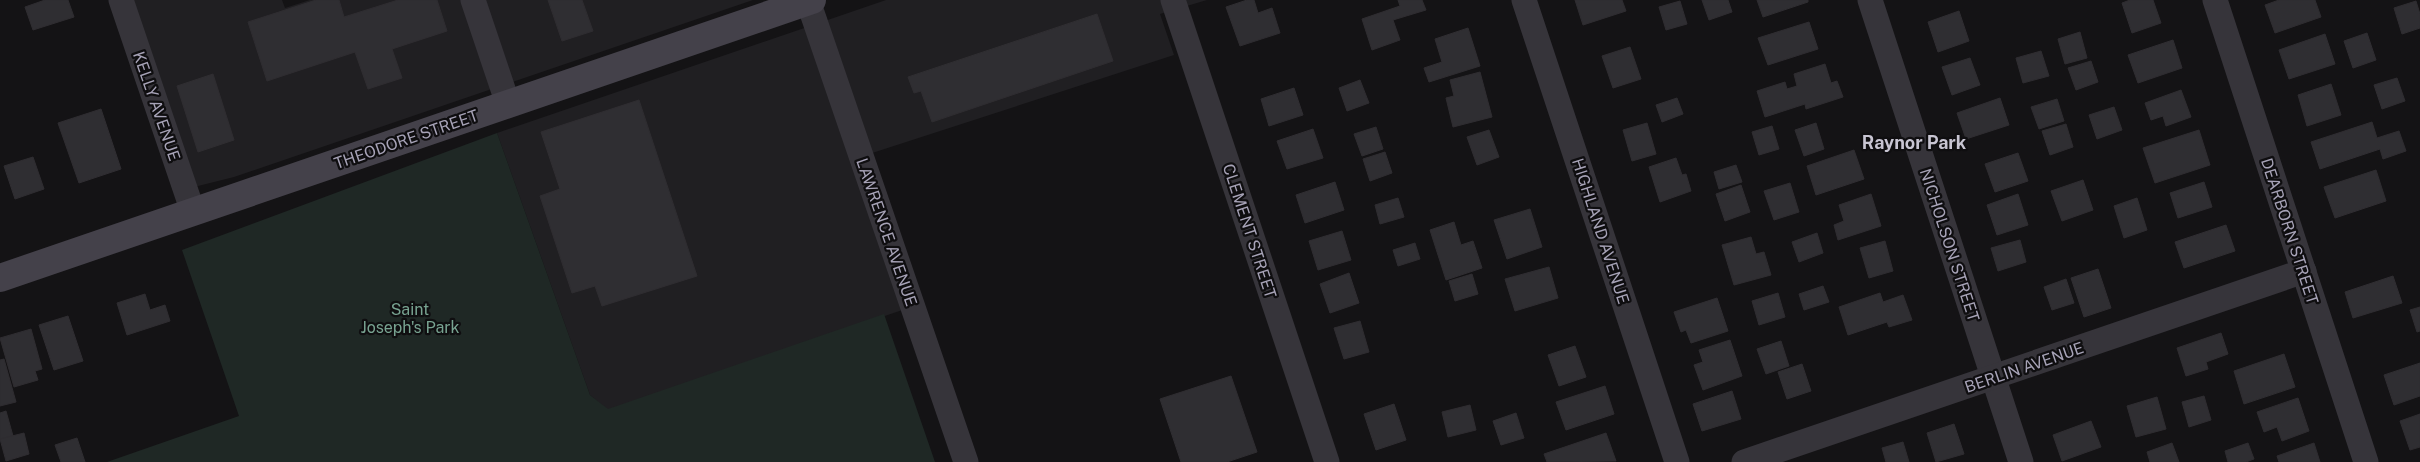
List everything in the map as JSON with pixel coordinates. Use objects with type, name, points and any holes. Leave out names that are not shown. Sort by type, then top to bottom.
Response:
[{"type":"main road","name":"THEODORE STREET","points":[[0,278],[810,1]]},
{"type":"street","name":"KELLY AVENUE","points":[[121,0],[193,212]]},
{"type":"street","points":[[473,0],[508,104]]},
{"type":"street","name":"CLEMENT STREET","points":[[1173,0],[1327,462]]},
{"type":"street","name":"HIGHLAND AVENUE","points":[[1524,0],[1677,462]]},
{"type":"street","name":"NICHOLSON STREET","points":[[1870,0],[2022,462]]},
{"type":"street","name":"DEARBORN STREET","points":[[2215,0],[2366,462]]},
{"type":"street","name":"LAWRENCE AVENUE","points":[[810,1],[966,462]]},
{"type":"street","name":"BERLIN AVENUE","points":[[1744,462],[2304,271]]},
{"type":"shaded area","points":[[110,0],[282,0],[285,8],[310,0],[753,0],[234,177],[178,191]]},
{"type":"shaded area","points":[[886,0],[1207,0],[1160,14],[1174,55],[866,155],[920,304],[608,410],[590,395],[497,133]]},
{"type":"green space","name":"Saint Joseph's Park","points":[[497,133],[590,395],[608,409],[884,314],[935,462],[107,462],[239,416],[182,250]]},
{"type":"building","points":[[45,0],[68,0],[74,17],[33,30],[25,7]]},
{"type":"building","points":[[316,0],[339,0],[344,17],[398,0],[437,0],[447,31],[392,49],[402,78],[368,89],[355,52],[267,81],[248,22]]},
{"type":"building","points":[[548,0],[582,0],[593,31],[562,41]]},
{"type":"building","points":[[1247,0],[1254,0],[1258,13],[1272,8],[1280,33],[1240,46],[1226,7]]},
{"type":"building","points":[[1398,0],[1422,0],[1426,10],[1393,20],[1400,40],[1372,50],[1362,19],[1400,6]]},
{"type":"building","points":[[1575,0],[1622,0],[1626,11],[1583,25]]},
{"type":"building","points":[[1702,0],[1728,0],[1732,12],[1709,20]]},
{"type":"building","points":[[1757,0],[1808,0],[1808,2],[1763,17]]},
{"type":"building","points":[[2130,0],[2153,0],[2161,23],[2132,33],[2122,3]]},
{"type":"building","points":[[2279,0],[2315,0],[2321,17],[2275,33],[2265,5]]},
{"type":"building","points":[[1680,1],[1687,24],[1666,30],[1659,7]]},
{"type":"building","points":[[2416,1],[2420,14],[2420,28],[2402,34],[2394,8]]},
{"type":"building","points":[[1959,11],[1969,41],[1938,52],[1928,22]]},
{"type":"building","points":[[1097,14],[1113,61],[932,122],[921,91],[914,93],[908,77]]},
{"type":"building","points":[[1809,22],[1818,49],[1768,65],[1758,38]]},
{"type":"building","points":[[1468,28],[1480,66],[1429,82],[1424,68],[1442,62],[1435,39]]},
{"type":"building","points":[[2080,32],[2087,58],[2065,64],[2058,39]]},
{"type":"building","points":[[2367,33],[2376,60],[2353,68],[2344,41]]},
{"type":"building","points":[[2325,34],[2335,64],[2289,79],[2279,50]]},
{"type":"building","points":[[2173,40],[2182,68],[2138,83],[2128,55]]},
{"type":"building","points":[[1630,47],[1641,79],[1613,88],[1602,56]]},
{"type":"building","points":[[2041,51],[2049,76],[2023,83],[2016,58]]},
{"type":"building","points":[[1970,58],[1980,85],[1952,95],[1942,67]]},
{"type":"building","points":[[2091,61],[2098,82],[2076,90],[2068,68]]},
{"type":"building","points":[[1825,64],[1831,83],[1837,81],[1843,97],[1806,109],[1805,104],[1765,117],[1757,91],[1785,82],[1787,89],[1797,86],[1794,74]]},
{"type":"building","points":[[1480,72],[1492,117],[1453,127],[1446,98],[1454,96],[1450,80]]},
{"type":"building","points":[[213,74],[234,140],[198,152],[177,86]]},
{"type":"building","points":[[2397,78],[2405,101],[2382,109],[2374,85]]},
{"type":"building","points":[[1360,80],[1369,103],[1347,111],[1339,88]]},
{"type":"building","points":[[2331,84],[2341,115],[2307,126],[2298,95]]},
{"type":"building","points":[[1294,88],[1303,115],[1269,126],[1261,99]]},
{"type":"building","points":[[2181,90],[2191,117],[2166,126],[2163,116],[2151,120],[2145,103]]},
{"type":"building","points":[[1677,98],[1683,114],[1662,122],[1656,105]]},
{"type":"building","points":[[2000,98],[2009,125],[1966,139],[1957,113]]},
{"type":"building","points":[[2057,99],[2064,121],[2039,129],[2031,107]]},
{"type":"building","points":[[639,100],[697,276],[602,306],[595,286],[572,293],[540,196],[560,189],[541,132]]},
{"type":"building","points":[[2114,107],[2122,130],[2097,139],[2089,115]]},
{"type":"building","points":[[101,109],[121,169],[79,183],[58,123]]},
{"type":"building","points":[[2372,122],[2377,138],[2399,131],[2406,151],[2383,159],[2380,149],[2320,169],[2311,142]]},
{"type":"building","points":[[1647,123],[1656,154],[1632,161],[1623,130]]},
{"type":"building","points":[[1816,123],[1824,149],[1804,156],[1795,130]]},
{"type":"building","points":[[2066,124],[2073,147],[2050,155],[2042,131]]},
{"type":"building","points":[[1772,126],[1779,149],[1759,155],[1752,132]]},
{"type":"building","points":[[1376,127],[1383,149],[1362,156],[1354,134]]},
{"type":"building","points":[[1313,129],[1323,158],[1287,169],[1277,141]]},
{"type":"building","points":[[1489,130],[1499,157],[1477,165],[1467,137]]},
{"type":"building","points":[[2199,130],[2210,165],[2155,183],[2143,148]]},
{"type":"building","points":[[1854,150],[1864,179],[1816,195],[1807,166]]},
{"type":"building","points":[[1385,152],[1392,173],[1370,181],[1363,159]]},
{"type":"building","points":[[2018,153],[2028,181],[1995,192],[1985,164]]},
{"type":"building","points":[[33,157],[44,189],[15,199],[4,166]]},
{"type":"building","points":[[1676,158],[1682,175],[1686,174],[1691,191],[1660,202],[1649,167]]},
{"type":"building","points":[[1736,165],[1742,182],[1719,189],[1714,172]]},
{"type":"building","points":[[2376,170],[2386,201],[2335,218],[2324,187]]},
{"type":"building","points":[[2083,180],[2093,210],[2062,221],[2051,191]]},
{"type":"building","points":[[1335,182],[1344,210],[1305,223],[1296,195]]},
{"type":"building","points":[[2204,182],[2212,207],[2178,218],[2170,193]]},
{"type":"building","points":[[1790,183],[1799,212],[1774,220],[1764,191]]},
{"type":"building","points":[[1741,185],[1750,212],[1725,221],[1716,194]]},
{"type":"building","points":[[1871,194],[1881,226],[1838,240],[1834,225],[1844,221],[1839,205]]},
{"type":"building","points":[[2018,194],[2028,225],[1997,235],[1987,205]]},
{"type":"building","points":[[1398,198],[1404,217],[1380,224],[1375,205]]},
{"type":"building","points":[[2137,198],[2147,230],[2124,238],[2114,206]]},
{"type":"building","points":[[1530,209],[1542,247],[1507,259],[1494,220]]},
{"type":"building","points":[[1454,222],[1461,245],[1473,241],[1482,268],[1446,280],[1430,230]]},
{"type":"building","points":[[2226,225],[2235,251],[2184,268],[2175,242]]},
{"type":"building","points":[[1342,231],[1351,260],[1318,270],[1309,241]]},
{"type":"building","points":[[1817,233],[1823,253],[1799,262],[1792,242]]},
{"type":"building","points":[[1751,237],[1756,254],[1764,252],[1771,275],[1734,285],[1722,245]]},
{"type":"building","points":[[2020,240],[2026,262],[1998,271],[1991,248]]},
{"type":"building","points":[[1885,241],[1893,271],[1869,278],[1860,248]]},
{"type":"building","points":[[1415,243],[1420,259],[1398,266],[1393,250]]},
{"type":"building","points":[[1549,267],[1558,298],[1515,311],[1505,279]]},
{"type":"building","points":[[2098,269],[2111,308],[2084,317],[2071,278]]},
{"type":"building","points":[[1349,273],[1359,303],[1330,313],[1320,284]]},
{"type":"building","points":[[1472,274],[1478,294],[1455,301],[1449,281]]},
{"type":"building","points":[[2393,276],[2402,303],[2353,318],[2345,292]]},
{"type":"building","points":[[2066,279],[2074,303],[2052,310],[2044,287]]},
{"type":"building","points":[[1823,286],[1829,302],[1804,310],[1799,294]]},
{"type":"building","points":[[1778,293],[1785,317],[1759,325],[1752,301]]},
{"type":"building","points":[[1880,293],[1883,302],[1903,295],[1912,320],[1889,327],[1887,322],[1848,335],[1839,307]]},
{"type":"building","points":[[145,294],[150,310],[165,305],[170,321],[127,335],[117,303]]},
{"type":"building","points":[[1717,298],[1728,331],[1691,343],[1686,330],[1681,332],[1674,312]]},
{"type":"building","points":[[2420,307],[2420,331],[2417,332],[2410,310]]},
{"type":"building","points":[[68,316],[83,361],[54,370],[39,325]]},
{"type":"building","points":[[1360,321],[1369,352],[1344,359],[1334,328]]},
{"type":"building","points":[[31,329],[42,369],[35,371],[38,380],[14,387],[0,338]]},
{"type":"building","points":[[2221,333],[2228,354],[2206,362],[2208,369],[2186,376],[2177,348]]},
{"type":"building","points":[[1730,340],[1742,376],[1703,390],[1694,365],[1703,362],[1699,350]]},
{"type":"building","points":[[1781,341],[1789,366],[1766,374],[1757,349]]},
{"type":"building","points":[[1575,346],[1586,377],[1559,386],[1548,355]]},
{"type":"building","points":[[2284,354],[2295,387],[2244,404],[2234,371]]},
{"type":"building","points":[[4,359],[16,402],[0,406],[0,360]]},
{"type":"building","points":[[2420,363],[2420,396],[2394,405],[2384,375]]},
{"type":"building","points":[[1802,364],[1811,391],[1787,399],[1778,372]]},
{"type":"building","points":[[1231,376],[1257,452],[1227,462],[1181,462],[1160,399]]},
{"type":"building","points":[[1605,386],[1614,414],[1566,430],[1556,402]]},
{"type":"building","points":[[1732,391],[1741,419],[1702,431],[1693,404]]},
{"type":"building","points":[[2204,396],[2211,420],[2189,427],[2182,402]]},
{"type":"building","points":[[2157,397],[2166,429],[2136,437],[2127,406]]},
{"type":"building","points":[[2298,398],[2309,431],[2282,441],[2277,427],[2264,432],[2257,412]]},
{"type":"building","points":[[1394,404],[1406,440],[1376,450],[1364,414]]},
{"type":"building","points":[[1470,405],[1476,430],[1448,437],[1442,412]]},
{"type":"building","points":[[6,411],[13,436],[0,440],[0,413]]},
{"type":"building","points":[[1516,413],[1524,438],[1501,445],[1493,421]]},
{"type":"building","points":[[2420,414],[2420,447],[2410,450],[2400,421]]},
{"type":"building","points":[[2091,421],[2101,447],[2062,461],[2053,435]]},
{"type":"building","points":[[1954,424],[1964,454],[1936,462],[1927,433]]},
{"type":"building","points":[[24,433],[29,454],[6,461],[0,439]]},
{"type":"building","points":[[1606,433],[1616,461],[1547,462],[1544,454]]},
{"type":"building","points":[[77,438],[85,462],[61,462],[55,445]]},
{"type":"building","points":[[1903,442],[1909,462],[1886,462],[1882,448]]},
{"type":"building","points":[[2172,443],[2179,462],[2150,462],[2147,452]]},
{"type":"building","points":[[2248,443],[2254,459],[2246,462],[2228,462],[2225,451]]},
{"type":"building","points":[[2314,443],[2320,462],[2279,462],[2277,456]]},
{"type":"district","name":"Raynor Park","points":[[1914,143]]}]
